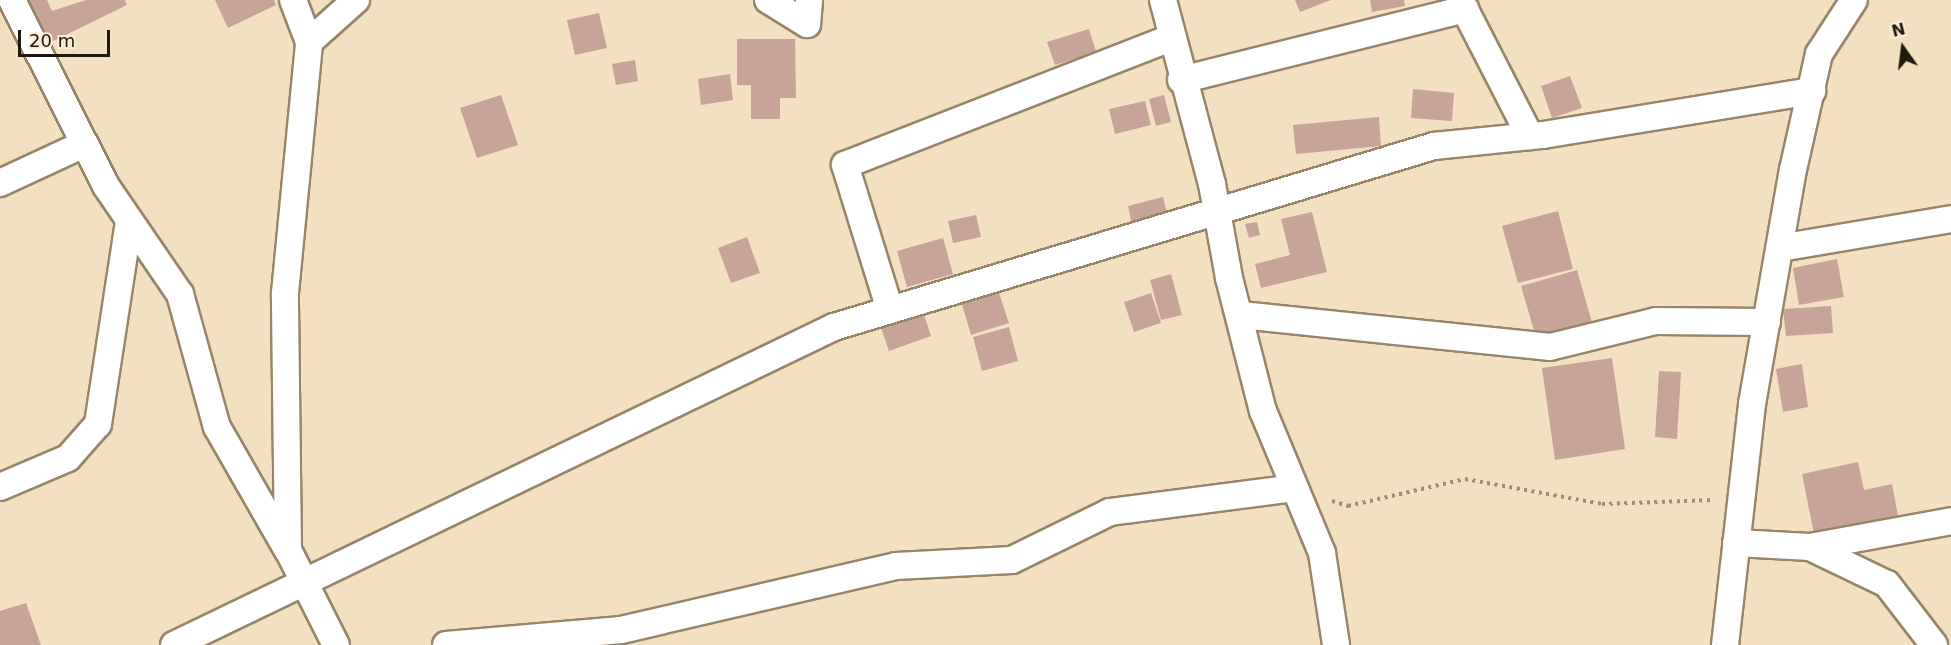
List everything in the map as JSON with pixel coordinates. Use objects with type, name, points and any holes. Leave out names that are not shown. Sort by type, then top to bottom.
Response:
[{"type":"street","points":[[12,0],[84,144],[129,221],[180,294],[217,427],[288,550],[336,645]]},
{"type":"street","points":[[288,550],[285,293],[309,42],[293,0]]},
{"type":"street","points":[[309,42],[356,0]]},
{"type":"street","points":[[768,0],[807,24],[809,0]]},
{"type":"street","points":[[1163,0],[1181,80],[1218,211],[1229,278],[1241,315],[1263,411],[1322,553],[1336,645]]},
{"type":"street","points":[[1725,645],[1740,506],[1780,248],[1820,54],[1854,0]]},
{"type":"street","points":[[1181,80],[1462,5],[1530,136]]},
{"type":"street","points":[[890,310],[845,165],[1171,38]]},
{"type":"street","points":[[174,645],[834,327],[1434,146],[1530,136],[1812,91]]},
{"type":"street","points":[[0,183],[84,144]]},
{"type":"street","points":[[1780,248],[1951,219]]},
{"type":"street","points":[[0,487],[68,458],[98,424],[129,221]]},
{"type":"street","points":[[1241,315],[1550,347],[1656,321],[1767,322]]},
{"type":"street","points":[[446,645],[621,630],[896,566],[1012,560],[1110,512],[1294,488]]},
{"type":"street","points":[[1736,543],[1810,547],[1951,521]]},
{"type":"street","points":[[1810,547],[1887,584],[1934,645]]},
{"type":"path","points":[[1294,488],[1348,507],[1465,479],[1602,504],[1718,500],[1740,506]]},
{"type":"building","points":[[23,0],[47,0],[52,11],[86,0],[125,0],[127,5],[45,45]]},
{"type":"building","points":[[215,0],[274,0],[276,5],[228,28]]},
{"type":"building","points":[[1295,0],[1331,0],[1300,12]]},
{"type":"building","points":[[1370,0],[1404,0],[1405,6],[1372,12]]},
{"type":"building","points":[[599,13],[607,48],[575,55],[567,20]]},
{"type":"building","points":[[1089,29],[1096,52],[1055,65],[1047,42]]},
{"type":"building","points":[[737,39],[795,39],[796,98],[780,98],[780,119],[751,119],[751,85],[737,85]]},
{"type":"building","points":[[635,60],[638,81],[616,85],[612,64]]},
{"type":"building","points":[[730,74],[733,100],[701,105],[698,79]]},
{"type":"building","points":[[1570,76],[1582,108],[1552,118],[1541,86]]},
{"type":"building","points":[[1413,89],[1454,93],[1452,121],[1411,118]]},
{"type":"building","points":[[501,95],[518,145],[477,158],[460,108]]},
{"type":"building","points":[[1164,95],[1171,122],[1156,126],[1149,99]]},
{"type":"building","points":[[1145,101],[1151,125],[1115,134],[1109,109]]},
{"type":"building","points":[[1379,117],[1381,146],[1296,154],[1293,125]]},
{"type":"building","points":[[1163,197],[1168,217],[1132,225],[1128,206]]},
{"type":"building","points":[[1558,211],[1573,269],[1518,283],[1502,226]]},
{"type":"building","points":[[1312,212],[1327,272],[1261,288],[1255,264],[1290,255],[1281,219]]},
{"type":"building","points":[[976,215],[981,237],[953,243],[948,221]]},
{"type":"building","points":[[1257,222],[1260,235],[1249,238],[1245,224]]},
{"type":"building","points":[[747,237],[760,273],[731,283],[718,248]]},
{"type":"building","points":[[943,238],[953,274],[907,287],[897,251]]},
{"type":"building","points":[[1837,259],[1844,297],[1799,305],[1793,268]]},
{"type":"building","points":[[1577,270],[1593,326],[1537,341],[1521,286]]},
{"type":"building","points":[[1171,274],[1182,315],[1161,320],[1150,280]]},
{"type":"building","points":[[997,287],[1009,323],[971,335],[960,298]]},
{"type":"building","points":[[1151,293],[1161,323],[1134,332],[1124,302]]},
{"type":"building","points":[[1831,306],[1833,333],[1786,336],[1783,309]]},
{"type":"building","points":[[922,309],[931,336],[889,351],[880,325]]},
{"type":"building","points":[[1009,327],[1018,361],[982,371],[973,337]]},
{"type":"building","points":[[1612,358],[1625,449],[1555,460],[1542,368]]},
{"type":"building","points":[[1802,364],[1808,407],[1783,412],[1776,369]]},
{"type":"building","points":[[1659,371],[1681,372],[1677,439],[1655,437]]},
{"type":"building","points":[[1858,462],[1864,490],[1892,484],[1898,516],[1814,534],[1802,474]]},
{"type":"building","points":[[26,603],[41,645],[0,645],[0,611]]}]
